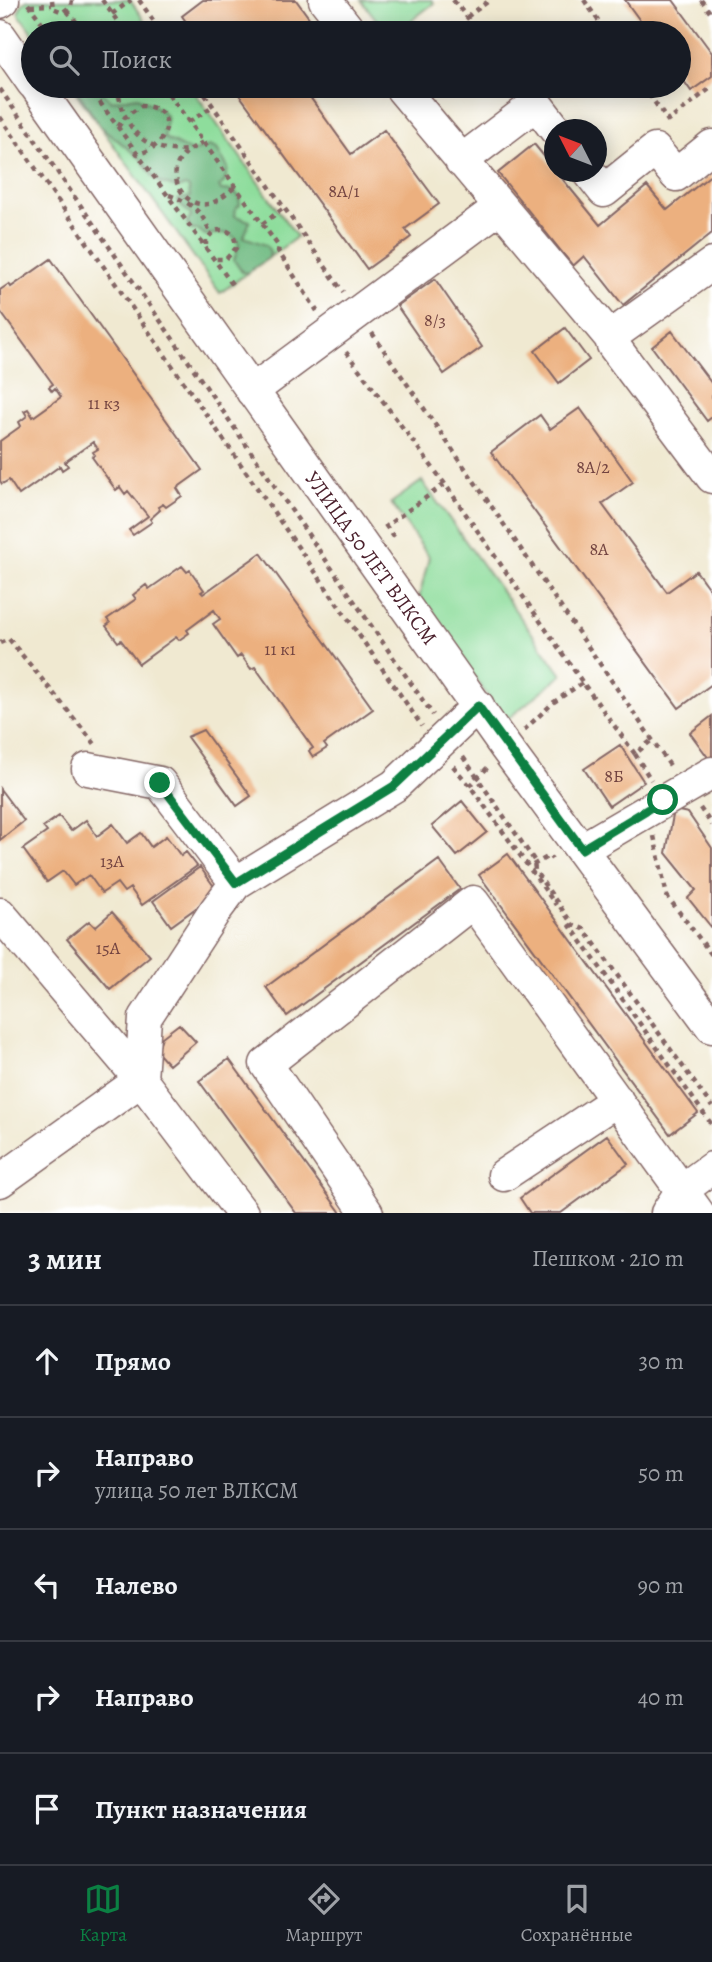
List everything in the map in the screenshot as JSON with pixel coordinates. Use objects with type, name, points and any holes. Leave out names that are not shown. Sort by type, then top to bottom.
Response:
[{"type":"street","points":[[325,0],[342,21]]},
{"type":"street","name":"УЛИЦА 50 ЛЕТ ВЛКСМ","points":[[0,36],[21,66]]},
{"type":"street","name":"УЛИЦА 50 ЛЕТ ВЛКСМ","points":[[44,98],[478,706],[570,858],[712,1027]]},
{"type":"street","points":[[409,98],[610,337],[613,345],[712,477]]},
{"type":"street","points":[[461,161],[536,104],[548,119]]},
{"type":"street","points":[[597,182],[604,191],[655,150],[676,175],[712,146]]},
{"type":"street","points":[[252,391],[500,207]]},
{"type":"street","points":[[610,337],[712,264]]},
{"type":"street","points":[[141,1080],[145,1018],[236,883],[394,786],[478,706]]},
{"type":"street","points":[[101,772],[160,783],[236,883]]},
{"type":"street","points":[[570,858],[687,787]]},
{"type":"street","points":[[367,1213],[266,1064],[473,902],[617,1100],[683,1205],[712,1168]]},
{"type":"street","points":[[0,914],[141,1080],[242,1213]]},
{"type":"street","points":[[0,1181],[141,1080]]},
{"type":"street","points":[[504,1175],[617,1100]]},
{"type":"path","points":[[11,3],[25,0]]},
{"type":"path","points":[[67,11],[72,0]]},
{"type":"path","points":[[102,0],[116,21]]},
{"type":"path","points":[[112,14],[131,0]]},
{"type":"path","points":[[139,0],[154,21]]},
{"type":"path","points":[[453,0],[470,21]]},
{"type":"path","points":[[467,17],[490,0]]},
{"type":"path","points":[[584,0],[599,21]]},
{"type":"path","points":[[701,0],[712,15]]},
{"type":"path","points":[[11,3],[52,3],[57,11],[67,11],[77,21]]},
{"type":"path","points":[[11,3],[34,21]]},
{"type":"path","points":[[652,98],[668,121],[712,87]]},
{"type":"path","points":[[0,89],[470,786],[532,866],[712,1125]]},
{"type":"path","points":[[97,98],[232,284]]},
{"type":"path","points":[[120,98],[125,117],[137,136],[169,151],[191,150]]},
{"type":"path","points":[[172,98],[262,224],[330,332],[445,484],[635,754],[687,787]]},
{"type":"path","points":[[207,98],[687,787]]},
{"type":"path","points":[[118,127],[125,117],[141,106],[156,109],[163,115],[167,123],[166,133],[156,147],[137,154]]},
{"type":"path","points":[[189,122],[213,106]]},
{"type":"path","points":[[0,117],[441,740],[534,860],[532,866],[573,925],[584,929],[712,1107]]},
{"type":"path","points":[[203,142],[179,161],[176,169],[177,185],[204,218],[210,234]]},
{"type":"path","points":[[168,195],[196,203],[211,203],[236,186]]},
{"type":"path","points":[[262,224],[284,208]]},
{"type":"path","points":[[205,246],[214,231],[225,229],[232,233],[236,240],[232,255],[220,260],[214,258]]},
{"type":"path","points":[[394,537],[386,526],[445,484]]},
{"type":"path","points":[[0,643],[9,639],[92,740],[101,772]]},
{"type":"path","points":[[635,754],[652,740]]},
{"type":"path","points":[[687,787],[653,832],[667,896],[712,955]]},
{"type":"path","points":[[532,866],[549,856],[570,858]]},
{"type":"green space","points":[[28,0],[130,0],[145,21],[24,21],[18,13],[22,4]]},
{"type":"green space","points":[[361,0],[432,0],[434,3],[411,21],[378,21]]},
{"type":"green space","points":[[80,98],[199,98],[297,237],[220,293]]},
{"type":"green space","points":[[82,98],[108,98],[111,101],[140,98],[161,110],[167,117],[164,138],[192,152],[209,146],[217,149],[228,168],[225,181],[219,187],[221,190],[234,191],[239,197],[240,205],[236,208],[235,216],[250,221],[244,237],[266,245],[270,252],[269,258],[247,273],[242,272],[234,260],[239,244],[236,239],[224,233],[205,235],[199,230],[191,230],[187,223],[191,217],[190,213],[177,200],[190,197],[189,188],[177,188],[161,183],[154,178],[141,159],[100,126]]},
{"type":"green space","points":[[422,481],[562,675],[505,721],[419,598],[429,557],[391,503]]},
{"type":"building","points":[[203,0],[296,0],[311,21],[186,21],[182,16]]},
{"type":"building","points":[[625,0],[673,0],[688,21],[640,21]]},
{"type":"building","points":[[691,24],[712,53],[712,76],[691,91]]},
{"type":"building","points":[[242,98],[311,98],[351,154],[384,130],[439,204],[405,229],[411,237],[367,269]]},
{"type":"building","points":[[534,144],[544,156],[544,182],[565,182],[600,225],[647,186],[667,210],[712,174],[712,233],[623,305],[584,256],[573,266],[498,173]]},
{"type":"building","points":[[51,259],[202,470],[177,488],[182,496],[166,507],[163,504],[158,507],[160,510],[150,519],[152,522],[133,535],[129,530],[148,516],[128,491],[125,494],[120,487],[116,490],[92,457],[95,455],[93,452],[98,449],[93,442],[65,462],[68,466],[62,470],[60,466],[19,495],[9,480],[2,484],[0,481],[0,441],[21,426],[19,422],[27,416],[24,411],[28,409],[33,417],[61,397],[55,388],[52,391],[49,387],[53,384],[0,311],[0,290],[9,284],[11,287]]},
{"type":"building","points":[[435,279],[482,347],[444,374],[397,306]]},
{"type":"building","points":[[565,328],[589,360],[559,383],[535,351]]},
{"type":"building","points":[[672,331],[712,384],[712,417],[707,421],[652,347]]},
{"type":"building","points":[[580,408],[633,482],[602,504],[667,592],[696,571],[712,593],[712,684],[679,708],[491,452],[540,415],[550,429]]},
{"type":"building","points":[[261,553],[373,709],[324,744],[327,748],[313,757],[309,751],[313,748],[255,667],[251,669],[241,655],[237,658],[213,624],[220,619],[214,610],[187,630],[189,633],[179,640],[176,637],[139,664],[121,640],[118,642],[106,626],[110,623],[107,619],[136,599],[133,595],[146,585],[149,589],[182,566],[187,572],[190,570],[204,590],[201,592],[203,594]]},
{"type":"building","points":[[712,716],[712,759],[710,760],[690,733]]},
{"type":"building","points":[[203,730],[251,796],[237,806],[187,737]]},
{"type":"building","points":[[620,745],[644,782],[609,806],[584,769]]},
{"type":"building","points":[[0,789],[24,821],[0,840]]},
{"type":"building","points":[[462,801],[487,832],[457,856],[432,826]]},
{"type":"building","points":[[674,810],[688,813],[712,848],[712,928],[688,898],[696,890],[666,853]]},
{"type":"building","points":[[59,816],[71,831],[86,820],[97,836],[113,824],[127,843],[141,833],[151,847],[166,836],[181,856],[186,852],[197,866],[142,905],[130,888],[124,892],[117,883],[102,893],[89,875],[74,885],[63,871],[47,882],[23,849],[47,832],[43,827]]},
{"type":"building","points":[[508,854],[698,1113],[670,1134],[479,875]]},
{"type":"building","points":[[439,860],[460,889],[287,1016],[266,987]]},
{"type":"building","points":[[200,867],[218,892],[171,926],[153,901]]},
{"type":"building","points":[[112,912],[150,956],[110,989],[67,939],[89,921],[95,927]]},
{"type":"building","points":[[179,1024],[196,1042],[169,1065],[157,1052],[162,1037]]},
{"type":"building","points":[[229,1059],[341,1213],[296,1213],[199,1081]]},
{"type":"building","points":[[607,1135],[628,1164],[561,1213],[530,1213],[520,1198]]},
{"type":"route","points":[[160,783],[236,883],[394,786],[478,706],[582,849],[663,800]]}]
